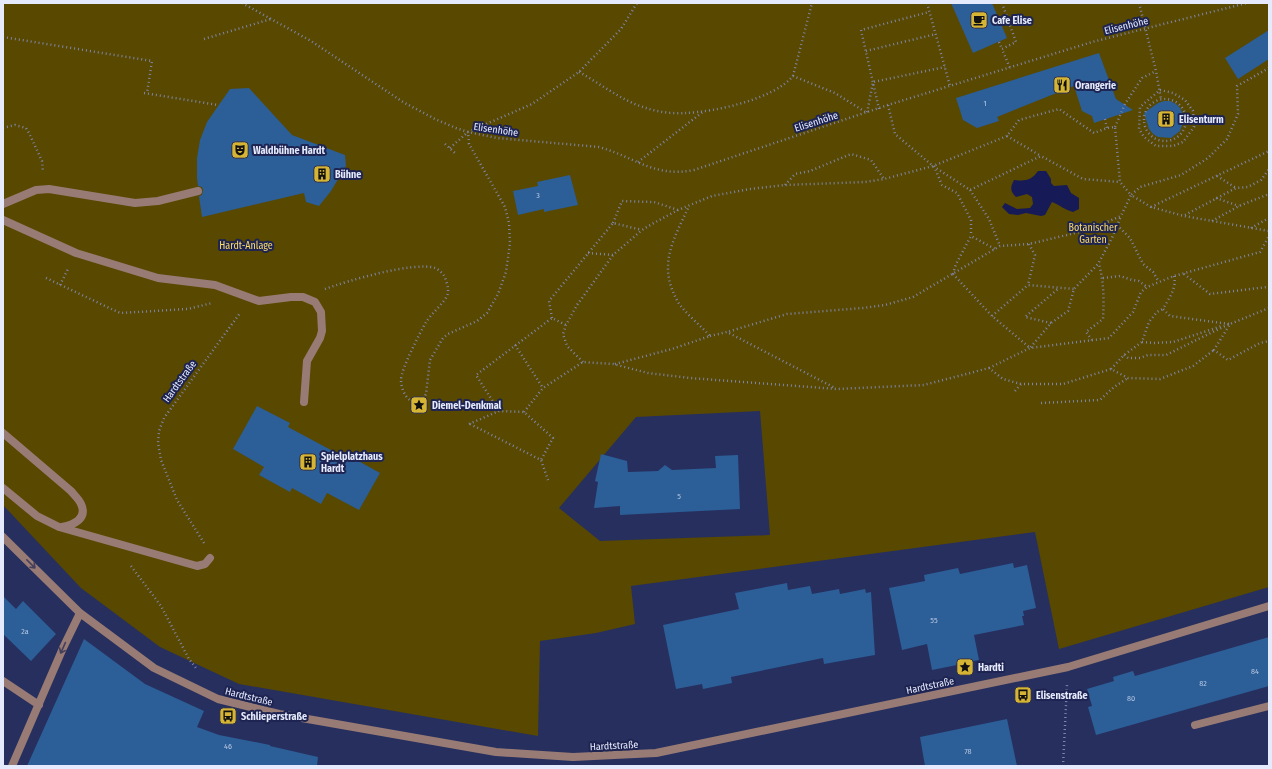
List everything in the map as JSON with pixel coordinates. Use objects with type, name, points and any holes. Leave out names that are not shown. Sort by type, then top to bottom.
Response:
[{"type":"street","points":[[3,204],[36,190],[43,189],[135,203],[158,201],[198,191]]},
{"type":"street","points":[[3,220],[76,253],[158,278],[215,285],[259,301],[302,297],[315,302],[321,312],[322,331],[308,361],[304,402]]},
{"type":"street","points":[[3,434],[71,491],[81,504],[81,516],[76,523],[59,527]]},
{"type":"street","points":[[3,488],[37,516],[59,527],[198,566],[206,564],[210,558]]},
{"type":"street","name":"Hardtstraße","points":[[3,537],[80,613],[154,668],[218,699],[279,714],[496,752],[565,756],[656,753],[1068,667],[1269,606]]},
{"type":"street","points":[[12,766],[63,648],[80,613]]},
{"type":"street","points":[[3,681],[39,705]]},
{"type":"street","points":[[1195,725],[1269,706]]},
{"type":"path","points":[[242,3],[311,41],[403,102],[435,119],[468,132]]},
{"type":"path","points":[[450,148],[468,132],[532,104],[579,72],[621,29],[637,3]]},
{"type":"path","points":[[579,72],[620,96],[646,108],[685,113],[735,105],[758,98],[788,82],[793,76],[812,3]]},
{"type":"path","points":[[927,3],[950,86]]},
{"type":"path","points":[[1002,3],[1016,42],[1002,48]]},
{"type":"path","points":[[1139,3],[1161,99]]},
{"type":"path","name":"Elisenhöhe","points":[[302,297],[351,279],[416,266],[430,267],[439,271],[446,279],[448,287],[446,296],[426,322],[402,371],[401,385],[405,397],[409,400],[420,401],[426,394],[430,360],[444,338],[448,334],[478,321],[487,313],[498,294],[506,272],[510,243],[509,223],[505,207],[469,144],[468,132],[497,138],[599,147],[666,172],[694,170],[888,105],[1092,42],[1247,3]]},
{"type":"path","points":[[879,109],[861,30],[930,12]]},
{"type":"path","points":[[204,39],[272,19]]},
{"type":"path","points":[[866,51],[936,34]]},
{"type":"path","points":[[3,37],[152,61],[146,93],[218,105]]},
{"type":"path","points":[[999,42],[1010,68]]},
{"type":"path","points":[[873,82],[945,67]]},
{"type":"path","points":[[1030,348],[1051,323],[1068,311],[1074,289],[1098,264],[1112,238],[1131,195],[1140,187],[1181,175],[1208,158],[1227,139],[1238,114],[1237,86],[1269,68]]},
{"type":"path","points":[[1156,72],[1142,78],[1126,104],[1115,127],[1120,182],[1131,195],[1151,207],[1184,216],[1269,231]]},
{"type":"path","points":[[793,76],[835,93],[867,113],[873,82]]},
{"type":"path","points":[[1160,90],[1173,93],[1185,100],[1193,111],[1194,127],[1183,142],[1173,146],[1156,146],[1144,137],[1139,129],[1140,107],[1160,90]]},
{"type":"path","points":[[1161,99],[1173,100],[1184,110],[1185,126],[1178,136],[1169,140],[1161,140],[1153,137],[1147,130],[1145,124],[1144,118],[1147,110],[1153,103],[1161,99]]},
{"type":"path","points":[[888,105],[895,134],[933,166],[970,190],[989,219],[1000,246]]},
{"type":"path","points":[[583,362],[567,346],[564,334],[566,325],[577,305],[614,255],[642,230],[678,210],[712,196],[750,189],[785,185],[865,182],[884,179],[933,166],[1007,136],[1019,120],[1059,109],[1094,133],[1107,128],[1115,127]]},
{"type":"path","points":[[638,162],[705,111]]},
{"type":"path","points":[[1105,120],[1107,128]]},
{"type":"path","points":[[3,128],[15,125],[26,128],[42,161],[43,189]]},
{"type":"path","points":[[1007,136],[1083,178],[1120,182]]},
{"type":"path","points":[[445,144],[454,153]]},
{"type":"path","points":[[1151,207],[1269,151]]},
{"type":"path","points":[[785,185],[795,174],[810,171],[851,154],[871,160],[884,179]]},
{"type":"path","points":[[970,190],[1041,156]]},
{"type":"path","points":[[933,166],[942,185],[957,193],[971,220],[971,236],[956,264],[953,274]]},
{"type":"path","points":[[1184,216],[1236,188],[1248,187],[1261,180],[1269,169]]},
{"type":"path","points":[[1217,175],[1236,188]]},
{"type":"path","points":[[1211,221],[1239,206],[1269,194]]},
{"type":"path","points":[[1216,198],[1239,206]]},
{"type":"path","points":[[552,318],[549,301],[614,223],[622,201],[654,202],[678,210]]},
{"type":"path","points":[[690,205],[668,253],[667,275],[679,303],[710,336]]},
{"type":"path","points":[[614,364],[672,349],[710,336],[786,314],[863,308],[885,305],[913,298],[1000,246],[1029,244],[1088,230],[1121,216]]},
{"type":"path","points":[[1250,228],[1269,218]]},
{"type":"path","points":[[614,223],[642,230]]},
{"type":"path","points":[[1117,225],[1130,238],[1143,264],[1153,272],[1159,282]]},
{"type":"path","points":[[971,236],[996,249]]},
{"type":"path","points":[[524,412],[543,388],[583,362],[614,364],[648,373],[690,378],[837,389],[924,385],[989,368],[1030,348],[1109,338],[1134,312],[1141,292],[1147,287],[1174,276],[1260,252],[1269,236]]},
{"type":"path","points":[[992,316],[1028,285],[1035,255],[1029,244]]},
{"type":"path","points":[[588,253],[614,255]]},
{"type":"path","points":[[1092,340],[1086,332],[1103,319],[1104,296],[1102,278],[1098,264]]},
{"type":"path","points":[[1184,273],[1210,294],[1269,286]]},
{"type":"path","points":[[953,274],[992,316],[1030,348]]},
{"type":"path","points":[[1102,278],[1120,276],[1139,281],[1147,287]]},
{"type":"path","points":[[989,368],[1003,378],[1021,384],[1063,384],[1111,369],[1124,355],[1142,342],[1149,322],[1157,312],[1163,309],[1170,297],[1176,283],[1174,276]]},
{"type":"path","points":[[46,278],[120,313],[188,309],[243,296]]},
{"type":"path","points":[[1028,285],[1074,289]]},
{"type":"path","points":[[1051,323],[1025,317],[1060,287]]},
{"type":"path","name":"Hardtstraße","points":[[210,558],[209,551],[177,500],[161,460],[158,443],[159,430],[164,418],[240,313],[252,304],[259,301]]},
{"type":"path","points":[[1142,342],[1173,342],[1230,324],[1260,313],[1269,308]]},
{"type":"path","points":[[1163,309],[1170,316],[1230,324]]},
{"type":"path","points":[[552,318],[566,325]]},
{"type":"path","points":[[499,411],[476,375],[552,318]]},
{"type":"path","points":[[1111,369],[1128,378],[1160,379],[1194,366],[1214,350],[1230,324]]},
{"type":"path","points":[[1124,355],[1128,358],[1140,358],[1148,355],[1166,355],[1230,324]]},
{"type":"path","points":[[727,332],[837,389]]},
{"type":"path","points":[[1214,350],[1228,360],[1260,343],[1269,341]]},
{"type":"path","points":[[515,345],[543,388]]},
{"type":"path","points":[[1041,403],[1100,400],[1114,387],[1128,378]]},
{"type":"path","points":[[1015,391],[1021,384]]},
{"type":"path","points":[[541,460],[553,438],[524,412],[499,411],[470,424],[541,460],[549,483]]},
{"type":"path","points":[[136,572],[161,606],[189,659],[198,671]]},
{"type":"path","points":[[1063,766],[1068,667]]},
{"type":"green space","points":[[3,3],[1269,3],[1269,587],[1059,649],[1035,532],[631,586],[635,624],[596,633],[540,641],[538,736],[239,684],[160,647],[81,588],[3,505]],"holes":[[[760,411],[770,535],[600,541],[559,508],[636,417]]]},
{"type":"shaded area","points":[[1038,171],[1046,171],[1051,179],[1051,183],[1054,186],[1067,185],[1071,193],[1079,198],[1079,209],[1073,212],[1052,202],[1045,215],[1041,216],[1026,213],[1018,215],[1009,214],[1002,207],[1005,203],[1017,209],[1030,208],[1033,204],[1032,197],[1027,194],[1016,197],[1014,195],[1011,189],[1014,180],[1028,180]]},
{"type":"building","name":"Cafe Elise","points":[[951,3],[992,3],[1007,38],[973,53]]},
{"type":"building","points":[[1269,30],[1269,59],[1238,79],[1225,58]]},
{"type":"building","name":"Orangerie","points":[[1099,53],[1116,99],[1133,110],[1094,123],[1092,116],[1082,111],[1074,86],[997,117],[999,121],[977,128],[963,120],[956,98]]},
{"type":"building","name":"Waldbühne Hardt","points":[[249,88],[292,135],[345,155],[346,166],[331,191],[319,206],[306,202],[304,193],[202,217],[199,196],[202,195],[203,190],[202,187],[198,186],[197,178],[197,158],[200,140],[207,122],[230,89]]},
{"type":"building","name":"Elisenturm","points":[[1170,101],[1176,104],[1183,114],[1184,120],[1180,131],[1171,138],[1158,137],[1153,134],[1149,129],[1144,113],[1158,103]]},
{"type":"building","points":[[570,175],[578,205],[544,212],[544,209],[518,215],[513,191],[538,186],[537,182]]},
{"type":"building","name":"Spielplatzhaus Hardt","points":[[257,406],[290,423],[288,427],[344,457],[346,454],[380,473],[359,510],[327,493],[321,504],[292,488],[290,492],[259,475],[264,467],[233,449]]},
{"type":"building","points":[[601,454],[627,461],[628,472],[658,471],[665,465],[672,470],[716,468],[715,456],[738,455],[740,509],[620,515],[620,506],[594,508],[598,482],[595,481]]},
{"type":"building","points":[[1013,563],[1014,568],[1027,565],[1036,608],[1023,611],[1024,616],[1022,616],[1024,625],[974,635],[979,660],[956,664],[957,665],[932,670],[927,644],[902,650],[889,588],[925,581],[924,575],[958,568],[960,574]]},
{"type":"building","points":[[787,583],[788,590],[810,586],[812,594],[839,589],[840,594],[865,589],[866,593],[871,592],[875,655],[824,664],[823,658],[731,677],[732,683],[703,689],[702,684],[676,689],[663,625],[739,609],[735,593]]},
{"type":"building","points":[[3,596],[16,609],[23,601],[56,634],[31,661],[3,634]]},
{"type":"building","points":[[1269,637],[1269,686],[1096,735],[1088,707],[1092,706],[1087,689],[1114,681],[1113,677],[1133,671],[1135,676]]},
{"type":"building","points":[[84,639],[145,684],[204,711],[197,727],[219,735],[270,745],[318,757],[317,766],[27,766]]},
{"type":"building","points":[[1007,719],[1017,766],[925,766],[920,737]]},
{"type":"place","name":"Cafe Elise","points":[[979,20]]},
{"type":"place","name":"Orangerie","points":[[1062,85]]},
{"type":"place","name":"Elisenturm","points":[[1166,119]]},
{"type":"place","name":"Waldbühne Hardt","points":[[240,150]]},
{"type":"place","name":"Bühne","points":[[322,174]]},
{"type":"place","name":"Diemel-Denkmal","points":[[419,405]]},
{"type":"place","name":"Spielplatzhaus Hardt","points":[[308,462]]},
{"type":"place","name":"Hardti","points":[[965,667]]},
{"type":"place","name":"Elisenstraße","points":[[1023,695]]},
{"type":"place","name":"Schlieperstraße","points":[[228,716]]},
{"type":"park label","name":"Botanischer Garten","points":[[1093,232]]},
{"type":"park label","name":"Hardt-Anlage","points":[[246,245]]}]
